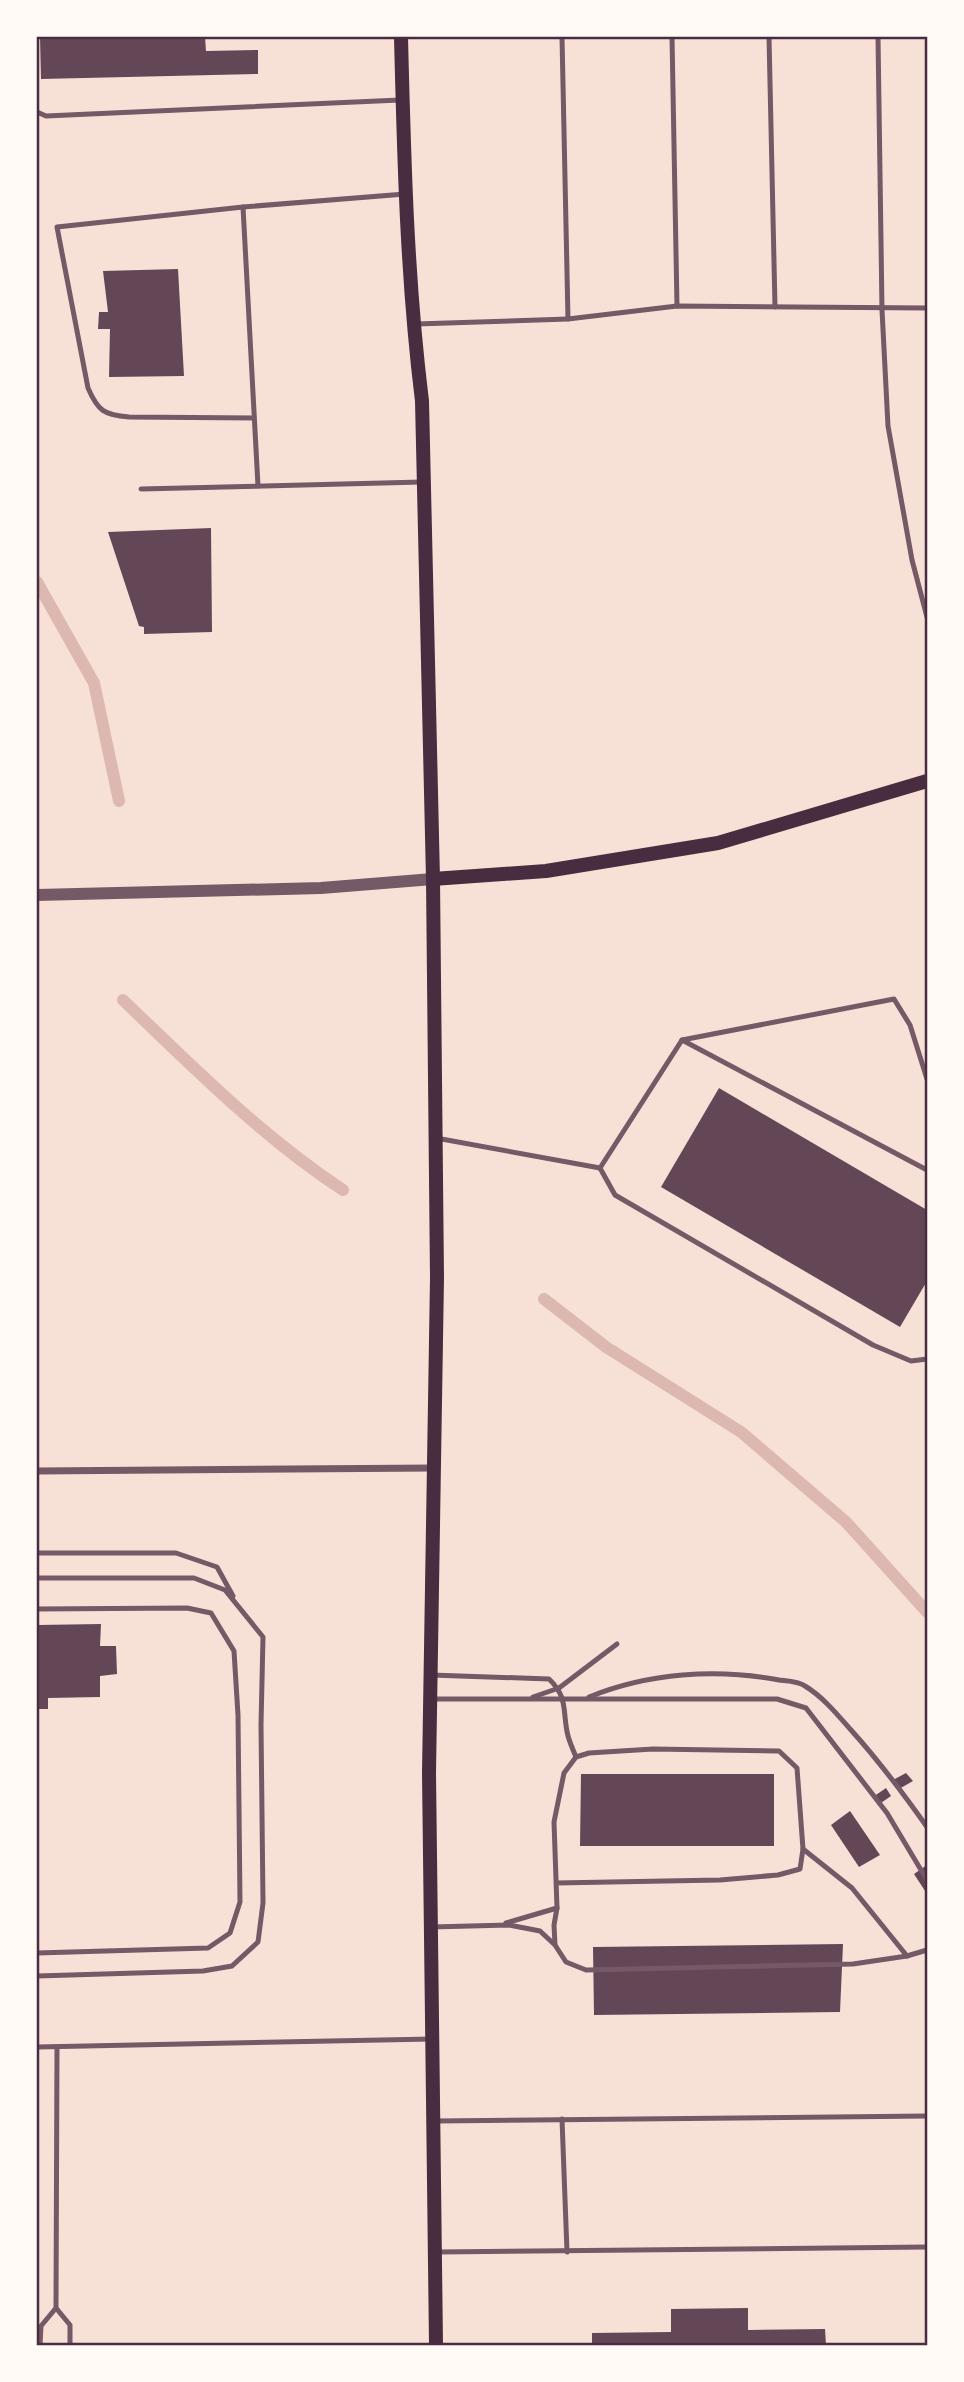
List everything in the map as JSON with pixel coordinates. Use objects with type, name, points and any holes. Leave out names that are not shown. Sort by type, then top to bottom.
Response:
[{"type":"main road","points":[[401,37],[405,194],[413,324],[422,401],[433,880],[437,1278],[430,1699],[436,2345]]},
{"type":"main road","points":[[433,880],[546,872],[718,843],[927,781]]},
{"type":"street","points":[[37,895],[321,887],[433,880]]},
{"type":"street","points":[[37,1471],[434,1468]]},
{"type":"lane","points":[[562,37],[568,319]]},
{"type":"lane","points":[[672,37],[677,306]]},
{"type":"lane","points":[[769,37],[775,307]]},
{"type":"lane","points":[[878,37],[882,310],[888,426],[912,560],[927,618]]},
{"type":"lane","points":[[37,112],[46,116],[403,99]]},
{"type":"lane","points":[[254,418],[110,416],[96,405],[88,388],[57,227],[243,207],[405,194]]},
{"type":"lane","points":[[243,207],[258,486]]},
{"type":"lane","points":[[413,324],[568,319],[677,306],[882,310],[927,308]]},
{"type":"lane","points":[[141,489],[424,482]]},
{"type":"lane","points":[[600,1168],[682,1040],[894,999],[911,1025],[927,1079]]},
{"type":"lane","points":[[682,1040],[927,1170]]},
{"type":"lane","points":[[436,1138],[600,1168]]},
{"type":"lane","points":[[600,1168],[615,1195],[873,1345],[911,1361],[927,1359]]},
{"type":"lane","points":[[37,1553],[176,1553],[217,1567],[242,1611]]},
{"type":"lane","points":[[37,1578],[194,1578],[225,1590],[263,1637],[263,1903],[258,1942],[232,1966],[203,1971],[37,1976]]},
{"type":"lane","points":[[37,1609],[187,1608],[211,1613],[234,1651],[238,1715],[240,1902],[230,1933],[208,1948],[37,1953]]},
{"type":"lane","points":[[526,1699],[559,1688],[617,1644]]},
{"type":"lane","points":[[587,1699],[625,1685],[656,1678],[696,1674],[760,1676],[803,1684],[827,1704],[889,1772],[927,1827]]},
{"type":"lane","points":[[431,1675],[549,1679],[559,1688],[563,1698],[568,1735],[576,1757]]},
{"type":"lane","points":[[430,1699],[777,1699],[806,1708],[887,1813],[927,1880]]},
{"type":"lane","points":[[555,1945],[557,1908],[556,1883],[554,1822],[564,1773],[576,1757],[589,1752],[653,1749],[779,1751],[797,1768],[803,1849],[800,1869],[778,1875],[720,1880],[556,1883]]},
{"type":"lane","points":[[803,1849],[852,1888],[907,1956]]},
{"type":"lane","points":[[495,1926],[557,1908]]},
{"type":"lane","points":[[431,1927],[509,1925],[540,1931],[555,1945],[566,1962],[586,1970],[853,1965],[927,1950]]},
{"type":"lane","points":[[37,2047],[432,2039]]},
{"type":"lane","points":[[40,2345],[41,2326],[56,2308],[57,2046]]},
{"type":"lane","points":[[433,2121],[927,2116]]},
{"type":"lane","points":[[562,2119],[567,2252]]},
{"type":"lane","points":[[435,2252],[927,2247]]},
{"type":"lane","points":[[56,2308],[70,2325],[70,2345]]},
{"type":"building","points":[[40,37],[205,37],[206,51],[258,50],[258,74],[41,79]]},
{"type":"building","points":[[178,269],[184,376],[109,377],[110,329],[98,329],[99,312],[108,312],[103,271]]},
{"type":"building","points":[[211,528],[212,632],[144,634],[144,627],[139,626],[108,532]]},
{"type":"building","points":[[719,1088],[927,1210],[927,1281],[900,1327],[661,1187]]},
{"type":"building","points":[[101,1624],[100,1646],[116,1646],[117,1674],[100,1676],[100,1697],[48,1698],[48,1709],[37,1709],[37,1625]]},
{"type":"building","points":[[906,1773],[913,1781],[899,1789],[893,1780]]},
{"type":"building","points":[[581,1774],[774,1774],[774,1846],[580,1846]]},
{"type":"building","points":[[886,1788],[891,1796],[878,1805],[873,1797]]},
{"type":"building","points":[[850,1811],[880,1855],[859,1867],[831,1825]]},
{"type":"building","points":[[927,1865],[927,1894],[914,1874]]},
{"type":"building","points":[[843,1944],[840,2012],[594,2015],[593,1947]]},
{"type":"building","points":[[748,2308],[748,2330],[825,2329],[826,2345],[592,2345],[592,2333],[671,2332],[671,2309]]},
{"type":"waterway","points":[[37,582],[94,683],[119,801]]},
{"type":"waterway","points":[[123,1000],[256,1124],[343,1190]]},
{"type":"waterway","points":[[544,1299],[606,1347],[741,1432],[846,1522],[927,1612]]}]
